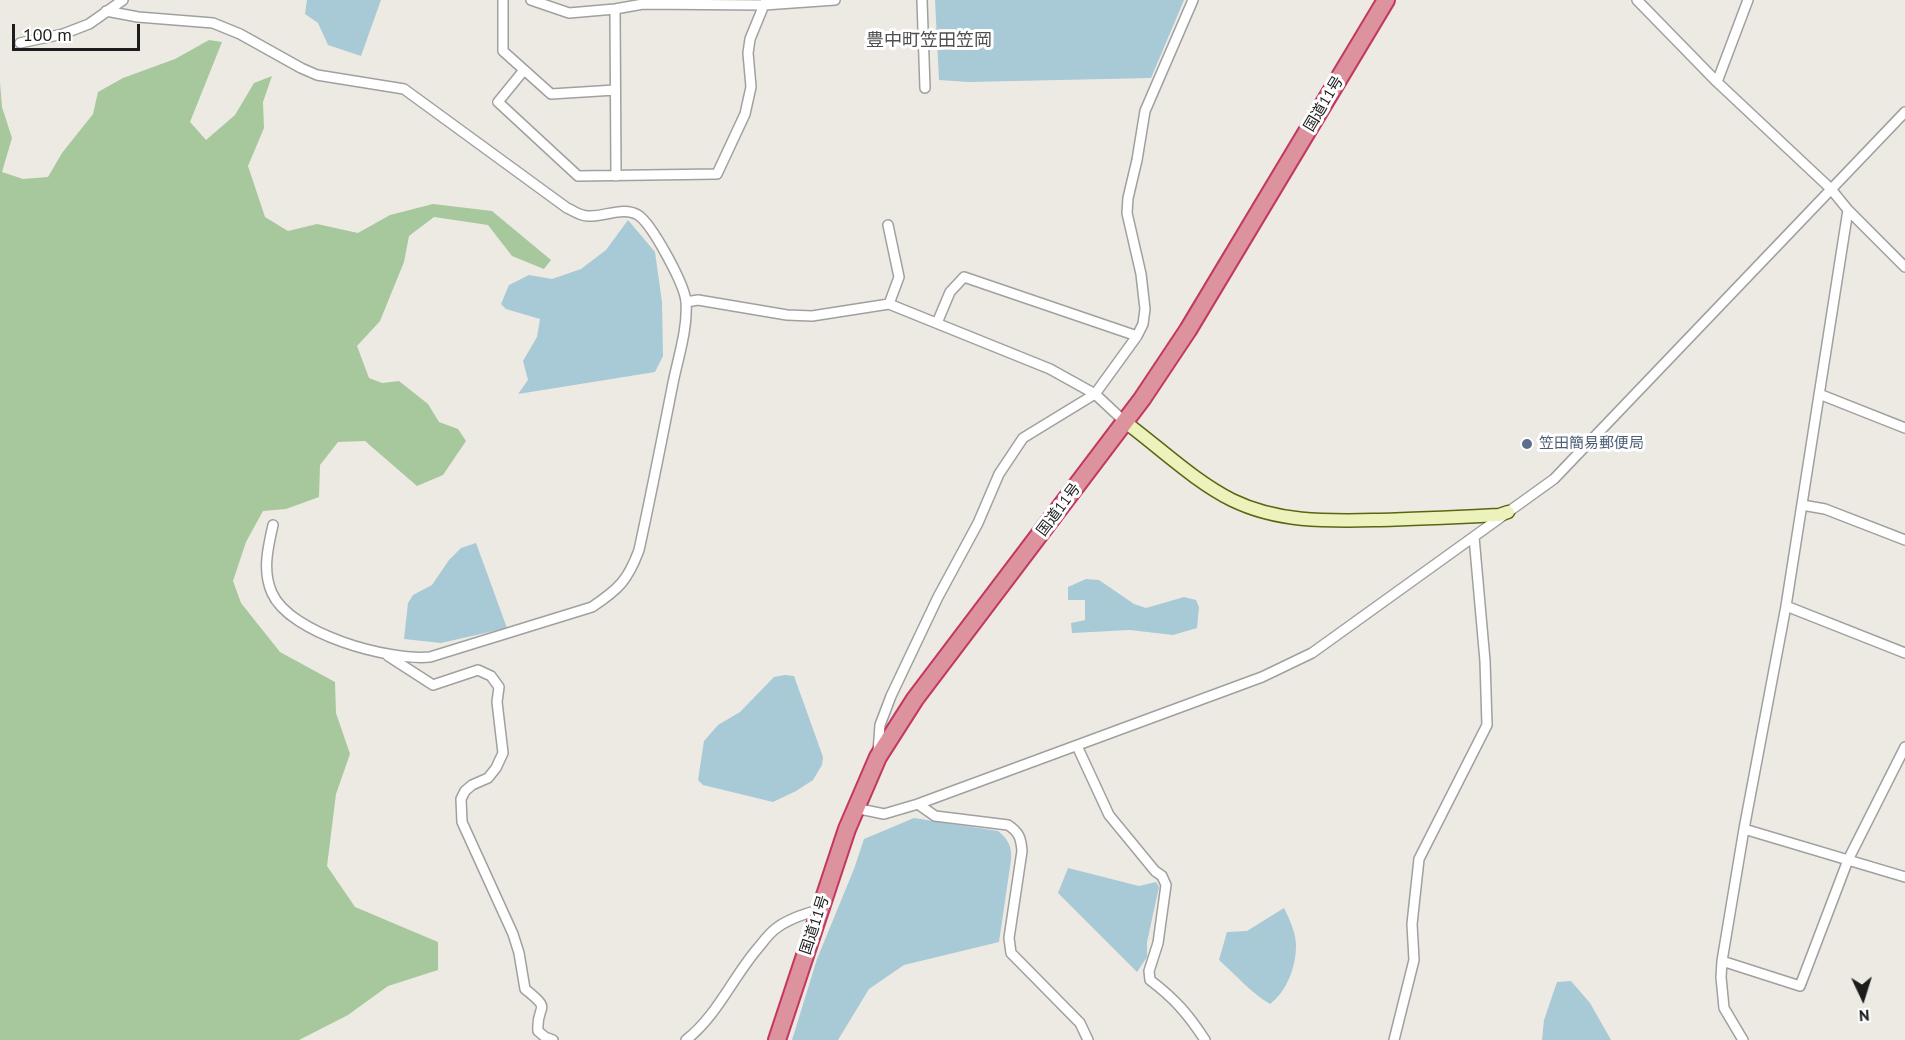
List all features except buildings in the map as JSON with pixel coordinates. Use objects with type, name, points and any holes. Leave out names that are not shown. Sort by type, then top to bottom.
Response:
[{"type":"highway","name":"国道11号","points":[[777,1040],[855,808],[878,757],[915,699],[1125,422],[1188,330],[1386,0]]},
{"type":"street","points":[[20,43],[63,34],[89,24],[123,0]]},
{"type":"street","points":[[503,0],[503,51],[551,94],[615,90]]},
{"type":"street","points":[[531,0],[569,13],[643,4],[835,0]]},
{"type":"street","points":[[922,0],[925,88]]},
{"type":"street","points":[[878,757],[880,725],[887,703],[938,597],[978,523],[999,474],[1023,438],[1095,394],[1137,336],[1143,324],[1145,309],[1141,274],[1127,213],[1128,198],[1145,111],[1193,0]]},
{"type":"street","points":[[1637,0],[1717,82],[1831,189],[1848,210],[1905,267]]},
{"type":"street","points":[[1717,82],[1748,0]]},
{"type":"street","points":[[524,70],[498,102],[578,176],[717,174],[747,105],[751,87],[748,53],[750,39],[765,2]]},
{"type":"street","points":[[615,9],[616,176]]},
{"type":"street","points":[[106,11],[131,16],[213,23],[240,34],[317,75],[404,89],[567,208],[590,216],[629,211],[639,215],[664,251],[684,292],[686,302],[679,353],[639,550],[631,573],[608,597],[592,607],[430,657],[412,658],[346,644],[319,633],[292,617],[272,594],[267,573],[267,552],[273,525]]},
{"type":"street","points":[[855,808],[884,814],[918,804],[1263,677],[1312,653],[1554,478],[1905,112]]},
{"type":"street","points":[[1743,1040],[1724,1008],[1721,985],[1722,961],[1786,606],[1848,210]]},
{"type":"street","points":[[888,225],[899,277],[889,304]]},
{"type":"street","points":[[937,323],[950,292],[964,277],[1137,336]]},
{"type":"street","points":[[686,302],[698,300],[787,315],[812,316],[889,304],[1050,369],[1095,394],[1125,422],[1206,484],[1232,500],[1291,519],[1316,521],[1421,519],[1508,512]]},
{"type":"street","points":[[1819,394],[1905,428]]},
{"type":"street","points":[[1802,505],[1825,509],[1905,540]]},
{"type":"street","points":[[1394,1040],[1414,960],[1412,924],[1419,859],[1487,725],[1485,661],[1474,537]]},
{"type":"street","points":[[1786,606],[1905,653]]},
{"type":"street","points":[[381,651],[433,685],[477,670],[491,676],[499,687],[497,702],[503,753],[488,778],[465,791],[461,799],[462,822],[513,934],[519,953],[525,989],[540,1001],[543,1007],[537,1025],[538,1031],[553,1040]]},
{"type":"street","points":[[1077,746],[1109,815],[1155,871],[1162,876],[1166,885],[1158,944],[1149,971],[1150,980],[1185,1010],[1205,1040]]},
{"type":"street","points":[[1722,961],[1800,986],[1848,860],[1905,747]]},
{"type":"street","points":[[918,804],[935,816],[1008,825],[1017,831],[1022,851],[1009,938],[1011,953],[1080,1023],[1088,1040]]},
{"type":"street","points":[[1744,829],[1905,877]]},
{"type":"street","points":[[686,1040],[711,1015],[745,963],[773,930],[789,920],[821,909]]},
{"type":"green space","points":[[209,40],[222,42],[190,122],[206,140],[235,115],[254,83],[272,76],[263,102],[264,128],[248,166],[265,217],[288,231],[317,224],[358,233],[390,215],[433,204],[492,211],[551,260],[544,269],[512,256],[488,225],[434,217],[409,236],[404,262],[380,321],[357,346],[369,378],[382,383],[399,381],[428,404],[439,422],[458,429],[466,441],[443,475],[417,486],[365,441],[338,442],[320,465],[319,497],[286,509],[263,511],[246,542],[233,581],[241,603],[280,652],[335,682],[336,713],[350,754],[336,794],[327,866],[355,907],[438,942],[438,970],[388,986],[348,1015],[299,1040],[0,1040],[0,83],[2,107],[12,138],[2,172],[23,179],[48,177],[62,153],[93,114],[98,92],[123,78],[175,59]]},
{"type":"water","points":[[307,0],[381,0],[361,56],[328,45],[318,23],[305,14]]},
{"type":"water","points":[[935,0],[1184,0],[1151,78],[969,82],[939,80]]},
{"type":"water","points":[[628,220],[655,252],[662,302],[663,356],[655,372],[518,394],[528,380],[523,361],[537,337],[540,319],[506,309],[501,304],[509,285],[529,275],[552,279],[581,269],[606,250]]},
{"type":"water","points":[[476,543],[507,628],[441,643],[404,639],[408,603],[413,595],[432,585],[449,560],[461,548]]},
{"type":"water","points":[[1086,579],[1099,580],[1134,604],[1146,608],[1184,597],[1196,600],[1199,607],[1197,628],[1173,635],[1130,630],[1072,633],[1071,623],[1085,620],[1085,600],[1068,600],[1068,587]]},
{"type":"water","points":[[794,676],[823,757],[822,765],[813,780],[773,802],[703,785],[698,780],[704,741],[718,725],[740,712],[774,677]]},
{"type":"water","points":[[914,818],[998,831],[1005,838],[1010,847],[1011,860],[999,942],[904,965],[869,989],[838,1040],[792,1040],[817,959],[864,839]]},
{"type":"water","points":[[1068,868],[1139,886],[1156,882],[1159,887],[1147,942],[1147,957],[1137,972],[1058,893]]},
{"type":"water","points":[[1284,908],[1295,936],[1296,953],[1286,985],[1270,1004],[1219,960],[1227,932],[1247,931]]},
{"type":"water","points":[[1571,981],[1590,1003],[1611,1040],[1542,1040],[1544,1020],[1557,982]]},
{"type":"place","name":"笠田簡易郵便局","points":[[1527,444]]},
{"type":"district","name":"豊中町笠田笠岡","points":[[929,41]]}]
